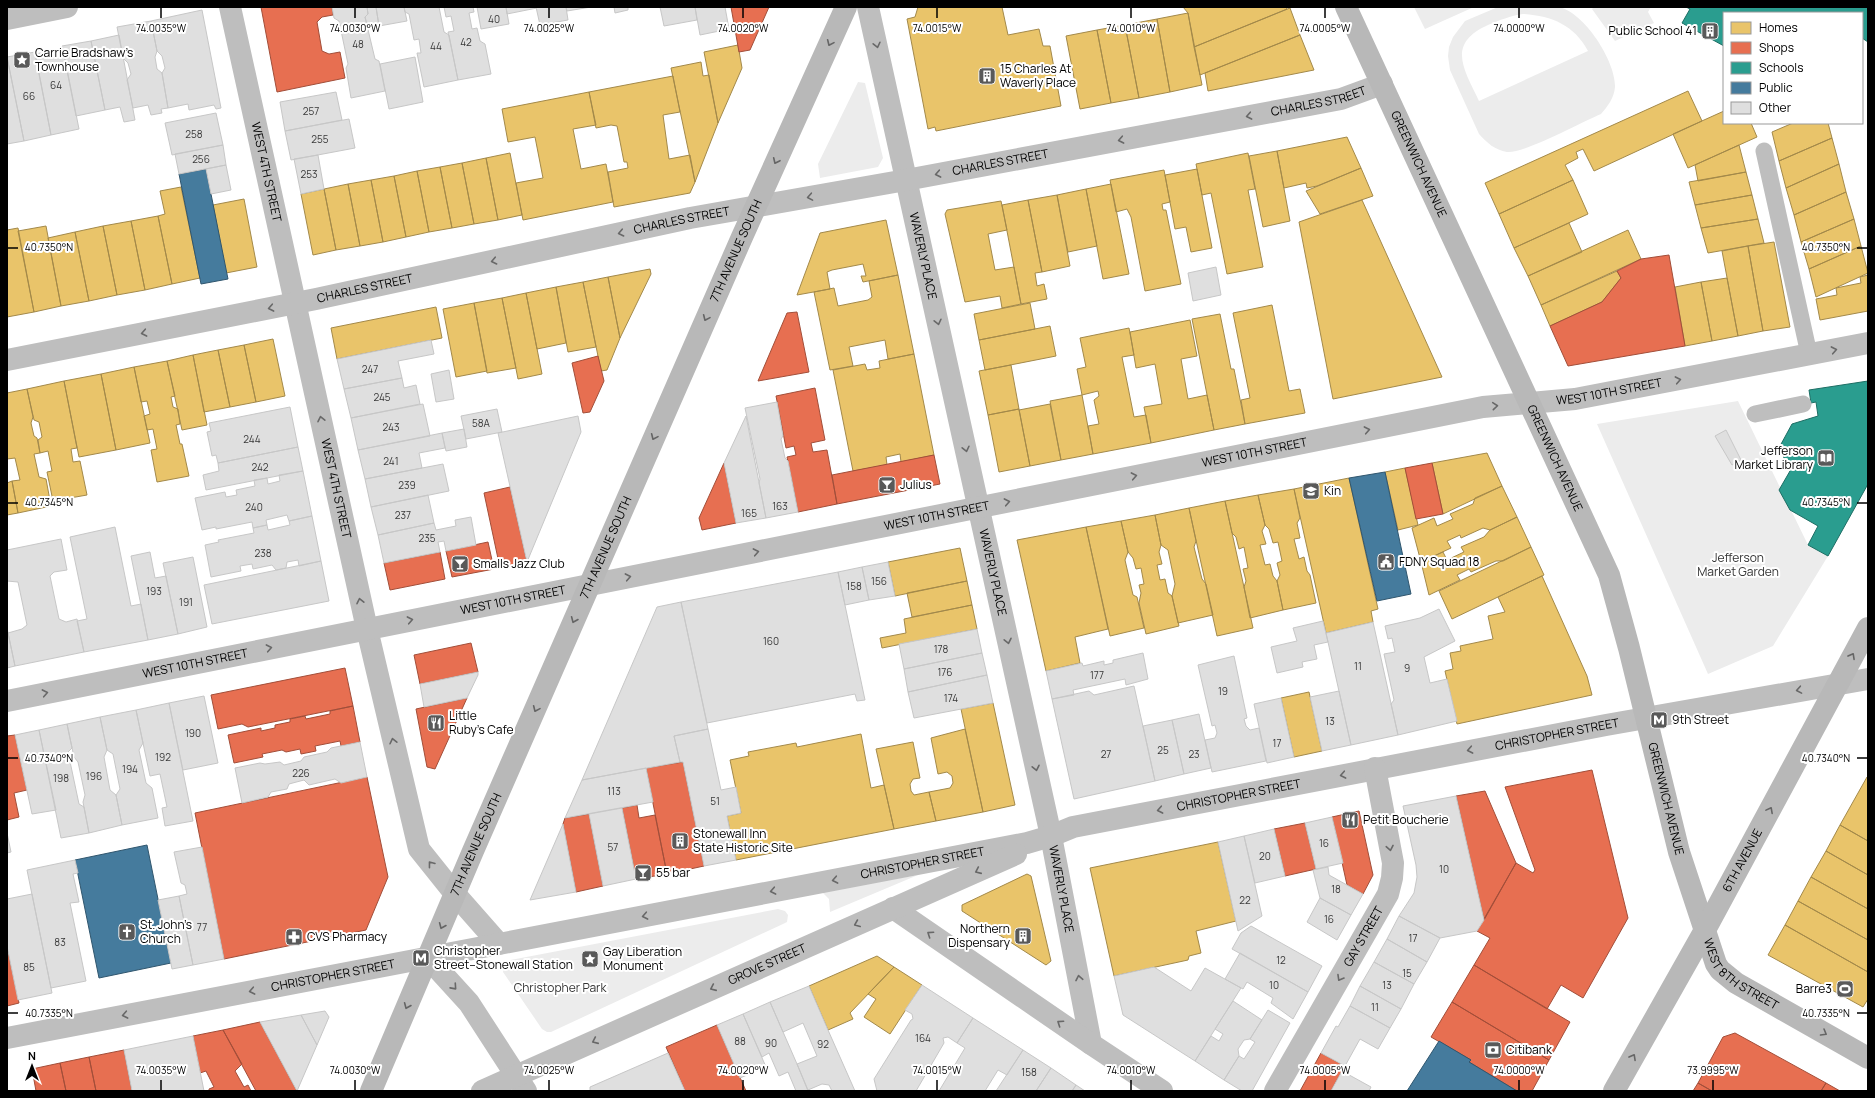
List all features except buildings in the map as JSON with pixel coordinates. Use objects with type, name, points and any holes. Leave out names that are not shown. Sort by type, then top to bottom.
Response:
[{"type":"main road","name":"7TH AVENUE SOUTH","points":[[372,1091],[455,894],[590,584],[756,206],[846,7]]},
{"type":"main road","name":"GREENWICH AVENUE","points":[[1346,7],[1609,575],[1615,592],[1679,852],[1705,930]]},
{"type":"main road","name":"6TH AVENUE","points":[[1614,1091],[1705,930],[1868,628]]},
{"type":"main road","name":"WEST 8TH STREET","points":[[1705,930],[1716,964],[1727,977],[1868,1058]]},
{"type":"street","points":[[7,18],[67,7]]},
{"type":"street","name":"WEST 4TH STREET","points":[[230,7],[367,629],[419,849],[455,894],[499,944]]},
{"type":"street","name":"WAVERLY PLACE","points":[[868,7],[1051,836],[1091,1044]]},
{"type":"street","name":"CHARLES STREET","points":[[7,360],[296,303],[682,220],[1341,99],[1382,84]]},
{"type":"street","name":"WEST 10TH STREET","points":[[7,701],[1482,408],[1575,399],[1868,343]]},
{"type":"street","name":"CHRISTOPHER STREET","points":[[7,1038],[1020,844],[1051,836],[1073,827],[1375,768],[1868,679]]},
{"type":"street","name":"GAY STREET","points":[[1275,1091],[1388,894],[1392,878],[1393,863],[1375,768]]},
{"type":"street","name":"GROVE STREET","points":[[482,1091],[522,1084],[893,908],[1028,848],[1051,836]]},
{"type":"street","points":[[893,908],[1162,1091]]},
{"type":"street","points":[[428,958],[469,1004],[522,1084],[537,1091]]},
{"type":"lane","points":[[1764,151],[1809,354]]},
{"type":"lane","points":[[1755,414],[1803,404]]},
{"type":"green space","points":[[1414,7],[1474,7],[1425,29]]},
{"type":"green space","points":[[1498,7],[1559,7],[1569,11],[1588,28],[1605,52],[1614,77],[1615,87],[1610,102],[1601,114],[1539,143],[1526,148],[1507,152],[1495,148],[1479,134],[1450,70],[1448,56],[1449,47],[1453,37],[1465,21]],"holes":[[[1523,14],[1553,20],[1569,28],[1588,51],[1479,101],[1464,68],[1462,58],[1463,49],[1467,40],[1475,32],[1501,20]]]},
{"type":"green space","points":[[1594,7],[1651,7],[1648,12],[1654,23],[1615,41],[1592,9]]},
{"type":"green space","points":[[858,82],[865,83],[883,158],[878,167],[820,178],[818,164]]},
{"type":"green space","name":"Jefferson Market Garden","points":[[1738,401],[1808,545],[1828,556],[1773,646],[1708,674],[1597,424]]},
{"type":"green space","points":[[918,875],[830,912],[829,899],[821,891]]},
{"type":"green space","name":"Christopher Park","points":[[778,909],[785,911],[788,915],[787,922],[551,1032],[547,1032],[542,1029],[503,972],[506,961]]},
{"type":"place","name":"Public School 41","points":[[1710,31]]},
{"type":"place","name":"Carrie Bradshaw’s Townhouse","points":[[22,60]]},
{"type":"place","name":"15 Charles At Waverly Place","points":[[987,76]]},
{"type":"place","name":"Jefferson Market Library","points":[[1826,458]]},
{"type":"place","name":"Julius","points":[[887,485]]},
{"type":"place","name":"Kin","points":[[1311,491]]},
{"type":"place","name":"FDNY Squad 18","points":[[1386,562]]},
{"type":"place","name":"Smalls Jazz Club","points":[[460,564]]},
{"type":"place","name":"9th Street","points":[[1659,720]]},
{"type":"place","name":"Little Ruby’s Cafe","points":[[436,723]]},
{"type":"place","name":"Petit Boucherie","points":[[1350,820]]},
{"type":"place","name":"Stonewall Inn State Historic Site","points":[[680,841]]},
{"type":"place","name":"55 bar","points":[[643,873]]},
{"type":"place","name":"St. John’s Church","points":[[127,932]]},
{"type":"place","name":"Northern Dispensary","points":[[1023,936]]},
{"type":"place","name":"CVS Pharmacy","points":[[294,937]]},
{"type":"place","name":"Christopher Street–Stonewall Station","points":[[421,958]]},
{"type":"place","name":"Gay Liberation Monument","points":[[590,959]]},
{"type":"place","name":"Barre3","points":[[1845,989]]},
{"type":"place","name":"Citibank","points":[[1493,1050]]}]
